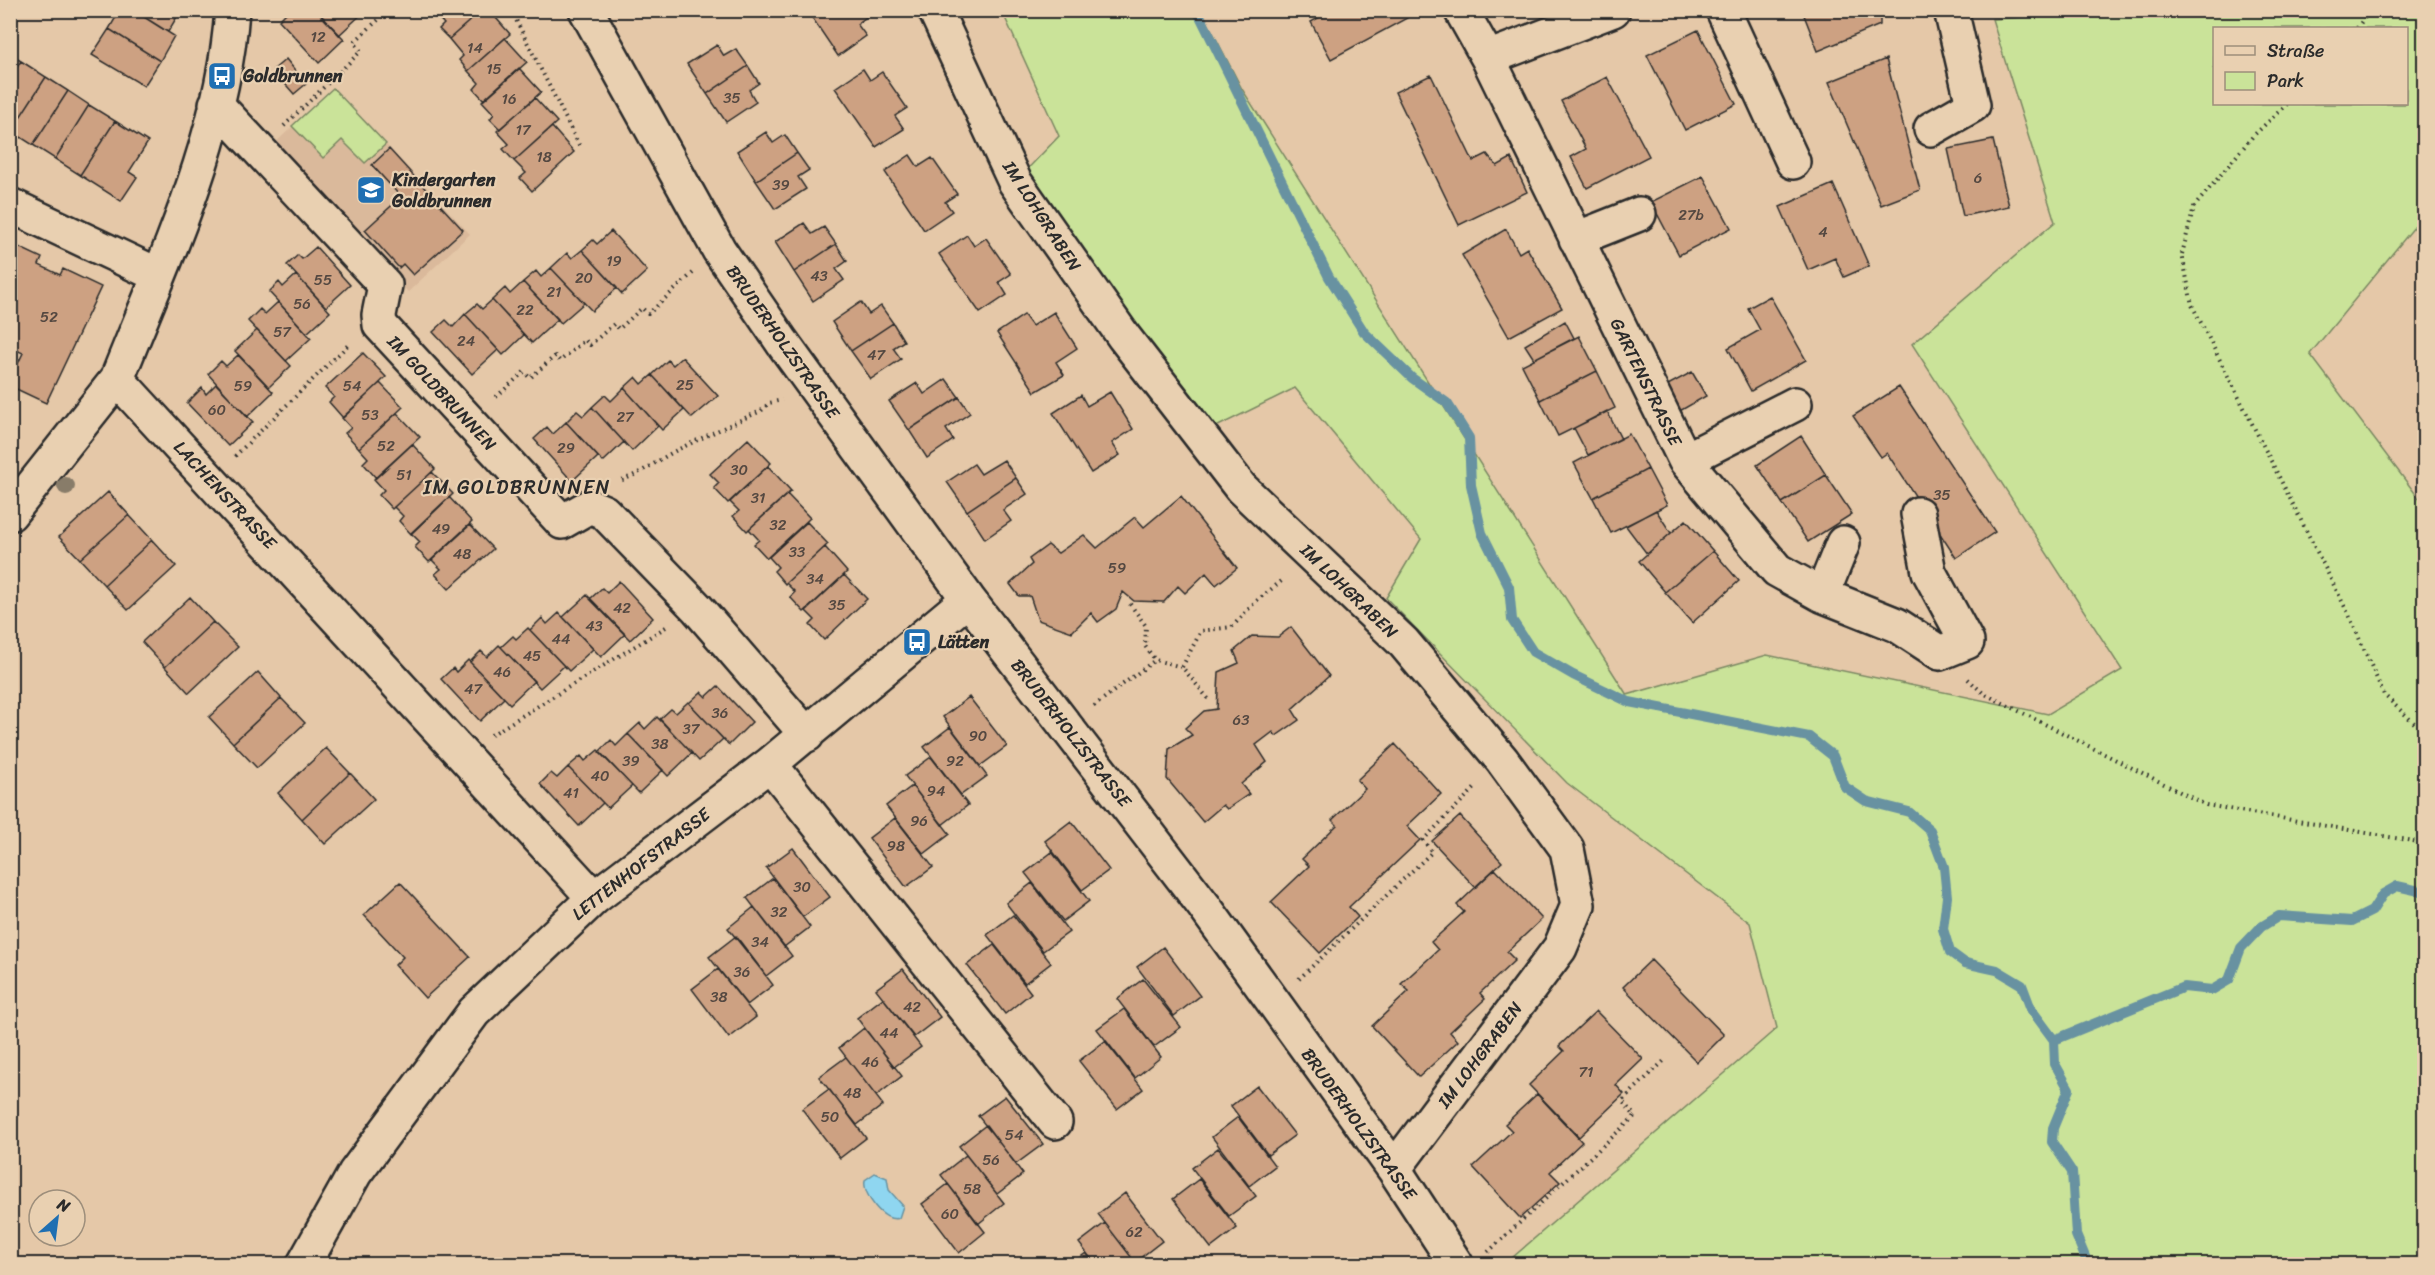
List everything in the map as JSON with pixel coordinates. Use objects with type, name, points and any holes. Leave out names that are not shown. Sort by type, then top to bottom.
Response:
[{"type":"street","points":[[10,514],[117,379],[206,148],[230,38],[232,10]]},
{"type":"street","name":"BRUDERHOLZSTRASSE","points":[[586,10],[719,250],[857,449],[968,599],[1204,906],[1394,1169],[1456,1264]]},
{"type":"street","name":"IM LOHGRABEN","points":[[935,10],[1016,182],[1124,337],[1241,488],[1404,643],[1502,760],[1567,849],[1578,905],[1560,948],[1394,1169]]},
{"type":"street","name":"GARTENSTRASSE","points":[[1461,10],[1488,58],[1684,460],[1777,570],[1822,595],[1898,625],[1940,653]]},
{"type":"street","points":[[1488,58],[1613,10]]},
{"type":"street","points":[[1723,10],[1793,162]]},
{"type":"street","points":[[1931,129],[1973,105],[1951,10]]},
{"type":"street","name":"IM GOLDBRUNNEN","points":[[216,104],[386,285],[379,315],[380,325],[562,522],[590,507],[604,512],[697,608],[807,735]]},
{"type":"street","points":[[10,205],[158,274]]},
{"type":"street","points":[[1576,239],[1640,214]]},
{"type":"street","name":"LACHENSTRASSE","points":[[117,379],[594,898]]},
{"type":"street","points":[[1684,460],[1795,404]]},
{"type":"street","points":[[1918,514],[1929,572],[1967,642],[1940,653]]},
{"type":"street","points":[[1822,595],[1843,543]]},
{"type":"street","name":"LETTENHOFSTRASSE","points":[[304,1264],[355,1173],[474,1012],[594,898],[807,735],[968,599]]},
{"type":"street","points":[[770,764],[1055,1122]]},
{"type":"path","points":[[260,149],[362,51],[354,42],[389,10]]},
{"type":"path","points":[[511,10],[580,147]]},
{"type":"path","points":[[2358,27],[2370,10]]},
{"type":"path","points":[[2286,105],[2253,136],[2194,207],[2182,254],[2192,305],[2344,605],[2384,695],[2424,732]]},
{"type":"path","points":[[496,397],[524,372],[530,378],[555,356],[560,361],[585,340],[590,345],[614,324],[619,329],[642,308],[648,314],[674,291]]},
{"type":"path","points":[[210,480],[379,315]]},
{"type":"path","points":[[620,480],[640,474],[651,464],[761,411],[769,403]]},
{"type":"path","points":[[1182,667],[1201,631],[1232,627],[1255,602],[1313,557]]},
{"type":"path","points":[[1130,604],[1146,626],[1145,646],[1155,660],[1182,667],[1210,702]]},
{"type":"path","points":[[461,753],[697,608]]},
{"type":"path","points":[[1940,653],[1983,693],[2206,805],[2424,843]]},
{"type":"path","points":[[1106,697],[1155,660]]},
{"type":"path","points":[[1310,968],[1432,852],[1423,840],[1456,808]]},
{"type":"path","points":[[1491,1249],[1635,1116],[1622,1101],[1666,1059]]},
{"type":"shaded area","name":"Kindergarten Goldbrunnen","points":[[333,88],[470,234],[408,292],[271,147]]},
{"type":"green space","points":[[2106,10],[2424,11],[2424,215],[2310,354],[2424,505],[2424,1264],[1505,1264],[1777,1028],[1750,923],[1567,783],[1386,598],[1421,539],[1295,388],[1200,435],[1015,182],[1059,136],[1002,11],[1202,11],[1242,89],[1627,695],[1767,655],[2048,714],[2122,670],[1912,344],[2055,222],[1992,19],[2100,13]]},
{"type":"green space","points":[[333,88],[386,144],[365,163],[342,140],[323,158],[292,126]]},
{"type":"water","points":[[875,1173],[887,1178],[889,1190],[903,1206],[899,1218],[887,1217],[870,1200],[865,1180]]},
{"type":"building","points":[[120,10],[133,10],[174,36],[160,61],[109,29]]},
{"type":"building","points":[[133,10],[181,10],[168,32]]},
{"type":"building","points":[[289,10],[316,10],[344,39],[319,63],[279,20]]},
{"type":"building","points":[[316,10],[365,10],[365,11],[339,35]]},
{"type":"building","points":[[438,10],[482,10],[449,39],[439,29],[444,24],[435,14]]},
{"type":"building","points":[[482,10],[489,10],[510,34],[468,71],[459,60],[463,56],[449,39]]},
{"type":"building","points":[[807,10],[865,10],[869,15],[857,24],[866,36],[838,56]]},
{"type":"building","points":[[1326,10],[1403,10],[1407,18],[1331,59],[1311,22],[1327,13]]},
{"type":"building","points":[[1802,10],[1880,10],[1880,25],[1818,51]]},
{"type":"building","points":[[109,29],[160,61],[144,86],[92,55]]},
{"type":"building","points":[[1698,30],[1736,104],[1685,130],[1647,55]]},
{"type":"building","points":[[505,38],[527,62],[484,100],[474,89],[479,83],[468,71]]},
{"type":"building","points":[[717,45],[724,56],[736,49],[748,66],[707,94],[687,64]]},
{"type":"building","points":[[10,54],[21,61],[10,78]]},
{"type":"building","points":[[286,59],[306,84],[294,94],[273,70]]},
{"type":"building","points":[[1886,59],[1920,190],[1881,205],[1829,82]]},
{"type":"building","points":[[21,61],[46,77],[11,131],[10,78]]},
{"type":"building","points":[[748,66],[759,83],[749,90],[756,102],[726,122],[707,94]]},
{"type":"building","points":[[519,68],[541,92],[500,129],[490,119],[494,114],[482,101]]},
{"type":"building","points":[[863,69],[870,80],[882,72],[907,108],[895,116],[904,129],[876,147],[835,88]]},
{"type":"building","points":[[1431,75],[1473,161],[1487,154],[1497,166],[1511,158],[1527,192],[1459,225],[1395,92]]},
{"type":"building","points":[[46,77],[68,91],[33,145],[11,131]]},
{"type":"building","points":[[1607,77],[1649,156],[1587,188],[1571,157],[1586,149],[1561,101]]},
{"type":"building","points":[[68,91],[89,105],[55,159],[33,145]]},
{"type":"building","points":[[535,98],[557,122],[514,161],[503,149],[509,144],[497,131]]},
{"type":"building","points":[[89,105],[115,121],[80,175],[55,159]]},
{"type":"building","points":[[115,121],[148,142],[129,172],[137,177],[121,201],[80,175]]},
{"type":"building","points":[[552,127],[574,152],[532,191],[520,178],[526,173],[514,161]]},
{"type":"building","points":[[766,132],[773,143],[785,135],[797,153],[756,181],[737,151]]},
{"type":"building","points":[[1993,140],[2009,206],[1963,216],[1948,149]]},
{"type":"building","points":[[389,149],[463,230],[413,275],[403,264],[399,268],[365,230],[401,197],[372,165]]},
{"type":"building","points":[[797,153],[809,170],[798,177],[806,189],[775,209],[756,181]]},
{"type":"building","points":[[910,155],[918,167],[932,158],[957,194],[945,202],[952,211],[924,230],[885,172]]},
{"type":"building","points":[[1703,176],[1731,228],[1679,255],[1651,202]]},
{"type":"building","points":[[1833,184],[1869,266],[1844,277],[1835,258],[1808,270],[1780,207]]},
{"type":"building","points":[[804,223],[812,234],[824,227],[836,244],[794,272],[775,242]]},
{"type":"building","points":[[1506,229],[1519,253],[1527,248],[1562,308],[1509,337],[1462,255]]},
{"type":"building","points":[[611,231],[647,271],[622,294],[582,250],[593,240],[597,244]]},
{"type":"building","points":[[967,235],[974,246],[986,238],[1011,274],[999,282],[1007,295],[980,313],[939,254]]},
{"type":"building","points":[[10,243],[42,258],[39,265],[60,275],[63,269],[101,287],[46,403],[10,386],[10,380],[23,353],[10,347]]},
{"type":"building","points":[[836,244],[847,261],[836,269],[844,280],[813,301],[794,272]]},
{"type":"building","points":[[316,247],[350,285],[326,307],[287,265],[298,255],[302,259]]},
{"type":"building","points":[[582,250],[617,288],[592,311],[551,268],[567,253],[572,258]]},
{"type":"building","points":[[551,268],[584,303],[561,323],[523,282],[536,271],[541,277]]},
{"type":"building","points":[[296,275],[330,312],[307,333],[269,292],[279,282],[283,287]]},
{"type":"building","points":[[523,282],[558,319],[532,343],[492,300],[505,288],[510,294]]},
{"type":"building","points":[[1770,296],[1806,360],[1751,391],[1728,348],[1760,330],[1748,308]]},
{"type":"building","points":[[492,300],[524,335],[503,355],[465,314],[477,304],[482,309]]},
{"type":"building","points":[[278,302],[311,338],[286,361],[248,321],[260,309],[265,314]]},
{"type":"building","points":[[861,302],[869,314],[881,306],[893,323],[851,351],[832,322]]},
{"type":"building","points":[[1054,312],[1077,348],[1056,362],[1064,375],[1035,392],[997,333],[1024,315],[1032,326]]},
{"type":"building","points":[[465,314],[498,350],[472,374],[433,332],[446,320],[453,327]]},
{"type":"building","points":[[1565,321],[1574,338],[1534,359],[1525,345]]},
{"type":"building","points":[[893,323],[904,341],[893,348],[901,359],[871,379],[851,351]]},
{"type":"building","points":[[257,330],[291,366],[269,387],[235,351]]},
{"type":"building","points":[[1579,336],[1597,371],[1540,400],[1522,365]]},
{"type":"building","points":[[363,353],[386,377],[343,418],[329,402],[334,397],[325,388]]},
{"type":"building","points":[[238,355],[273,392],[247,417],[208,374],[221,361],[226,366]]},
{"type":"building","points":[[682,357],[718,396],[692,418],[652,375],[668,360],[673,365]]},
{"type":"building","points":[[1597,371],[1615,408],[1558,436],[1540,400]]},
{"type":"building","points":[[1692,372],[1706,396],[1678,412],[1664,387]]},
{"type":"building","points":[[652,375],[684,410],[662,430],[624,388],[636,377],[642,384]]},
{"type":"building","points":[[946,379],[959,397],[909,430],[889,401],[917,383],[924,394]]},
{"type":"building","points":[[380,383],[403,407],[359,448],[345,433],[351,428],[342,418]]},
{"type":"building","points":[[216,384],[253,422],[228,446],[187,403],[202,388],[206,394]]},
{"type":"building","points":[[1899,387],[1995,532],[1956,558],[1887,453],[1881,457],[1853,416]]},
{"type":"building","points":[[624,388],[658,426],[632,451],[592,407],[605,395],[611,401]]},
{"type":"building","points":[[1110,392],[1133,429],[1112,443],[1120,455],[1091,473],[1053,413],[1081,395],[1087,406]]},
{"type":"building","points":[[959,397],[970,413],[946,429],[953,440],[927,458],[909,430]]},
{"type":"building","points":[[592,407],[624,442],[603,462],[566,422],[577,411],[583,416]]},
{"type":"building","points":[[1607,411],[1621,439],[1588,455],[1574,428]]},
{"type":"building","points":[[397,413],[420,437],[376,478],[363,463],[368,458],[359,448]]},
{"type":"building","points":[[566,422],[598,457],[572,481],[534,439],[547,427],[553,434]]},
{"type":"building","points":[[1629,434],[1648,469],[1593,498],[1574,463]]},
{"type":"building","points":[[1801,436],[1826,475],[1782,503],[1757,465]]},
{"type":"building","points":[[748,439],[771,463],[728,503],[714,488],[719,483],[710,474]]},
{"type":"building","points":[[412,444],[435,469],[392,509],[379,495],[384,490],[374,479]]},
{"type":"building","points":[[1004,460],[1016,478],[967,511],[947,482],[974,464],[981,474]]},
{"type":"building","points":[[768,466],[791,491],[747,531],[733,516],[739,511],[730,502]]},
{"type":"building","points":[[1648,469],[1667,505],[1611,533],[1593,498]]},
{"type":"building","points":[[432,472],[453,494],[411,534],[399,521],[403,516],[394,507]]},
{"type":"building","points":[[1826,475],[1852,514],[1808,542],[1782,503]]},
{"type":"building","points":[[1016,478],[1027,494],[1003,510],[1011,521],[985,539],[967,511]]},
{"type":"building","points":[[108,492],[129,515],[80,559],[59,537]]},
{"type":"building","points":[[787,494],[810,518],[767,558],[754,544],[759,540],[749,529]]},
{"type":"building","points":[[1181,496],[1237,568],[1216,585],[1206,573],[1185,593],[1178,586],[1164,602],[1134,601],[1123,592],[1116,609],[1098,622],[1091,613],[1072,632],[1038,620],[1030,596],[1019,596],[1010,584],[1032,564],[1029,559],[1048,545],[1058,553],[1084,535],[1097,548],[1135,517],[1144,527]]},
{"type":"building","points":[[449,497],[472,522],[429,562],[415,547],[420,542],[411,533]]},
{"type":"building","points":[[1656,510],[1671,533],[1647,554],[1626,526]]},
{"type":"building","points":[[129,515],[152,540],[104,585],[80,559]]},
{"type":"building","points":[[1686,520],[1713,551],[1665,592],[1639,561]]},
{"type":"building","points":[[807,522],[828,544],[785,584],[774,571],[778,567],[769,557]]},
{"type":"building","points":[[470,525],[493,549],[449,589],[435,574],[441,569],[432,560]]},
{"type":"building","points":[[152,540],[176,566],[128,610],[104,585]]},
{"type":"building","points":[[825,547],[847,572],[804,612],[790,597],[795,592],[786,583]]},
{"type":"building","points":[[1713,551],[1739,581],[1692,623],[1665,592]]},
{"type":"building","points":[[844,575],[867,599],[824,640],[810,625],[815,620],[806,611]]},
{"type":"building","points":[[619,581],[653,618],[630,640],[590,599],[602,588],[607,593]]},
{"type":"building","points":[[587,595],[625,634],[601,657],[563,617]]},
{"type":"building","points":[[190,597],[213,622],[165,667],[142,642]]},
{"type":"building","points":[[559,613],[593,649],[569,671],[530,630],[542,618],[547,624]]},
{"type":"building","points":[[213,622],[238,647],[189,693],[165,667]]},
{"type":"building","points":[[1291,627],[1329,676],[1292,709],[1299,720],[1276,736],[1273,732],[1256,745],[1267,762],[1241,784],[1249,794],[1227,809],[1223,805],[1203,822],[1167,779],[1169,749],[1192,735],[1185,728],[1204,711],[1217,709],[1219,672],[1239,663],[1234,651],[1252,636],[1278,637]]},
{"type":"building","points":[[528,628],[564,666],[540,688],[501,647],[513,636],[516,639]]},
{"type":"building","points":[[499,645],[534,681],[510,704],[470,662],[481,651],[487,657]]},
{"type":"building","points":[[468,660],[504,698],[480,721],[441,679],[453,668],[456,672]]},
{"type":"building","points":[[258,672],[281,698],[233,743],[209,717]]},
{"type":"building","points":[[718,686],[752,722],[729,745],[689,703],[701,692],[706,697]]},
{"type":"building","points":[[969,697],[1007,746],[980,766],[943,717]]},
{"type":"building","points":[[281,698],[305,723],[257,768],[233,743]]},
{"type":"building","points":[[688,702],[723,739],[699,761],[660,719],[671,709],[676,713]]},
{"type":"building","points":[[657,717],[692,753],[668,776],[628,734],[640,723],[645,729]]},
{"type":"building","points":[[950,727],[987,776],[961,795],[924,747]]},
{"type":"building","points":[[628,734],[663,770],[639,793],[599,752],[611,740],[616,746]]},
{"type":"building","points":[[1395,744],[1441,794],[1407,826],[1420,840],[1349,907],[1358,917],[1320,953],[1271,902],[1309,866],[1302,859],[1337,825],[1332,820],[1365,789],[1357,780]]},
{"type":"building","points":[[326,748],[350,773],[302,819],[278,793]]},
{"type":"building","points":[[598,750],[632,786],[608,808],[568,767],[581,756],[585,761]]},
{"type":"building","points":[[931,757],[968,805],[942,825],[905,776]]},
{"type":"building","points":[[568,767],[603,803],[579,826],[540,784],[551,773],[557,778]]},
{"type":"building","points":[[350,773],[374,799],[325,844],[302,819]]},
{"type":"building","points":[[912,786],[950,834],[924,854],[886,806]]},
{"type":"building","points":[[1460,816],[1502,862],[1475,887],[1432,841]]},
{"type":"building","points":[[895,818],[933,867],[906,887],[869,838]]},
{"type":"building","points":[[1071,821],[1109,870],[1082,890],[1045,841]]},
{"type":"building","points":[[793,848],[830,897],[803,917],[766,868]]},
{"type":"building","points":[[1052,852],[1089,901],[1063,921],[1025,873]]},
{"type":"building","points":[[1495,869],[1542,919],[1507,952],[1515,960],[1480,993],[1485,999],[1450,1032],[1458,1041],[1419,1077],[1372,1026],[1409,991],[1401,984],[1438,950],[1431,942],[1464,912],[1457,905]]},
{"type":"building","points":[[773,878],[810,927],[784,947],[747,898]]},
{"type":"building","points":[[400,882],[470,957],[425,998],[395,965],[403,957],[364,915]]},
{"type":"building","points":[[1032,883],[1069,932],[1043,951],[1006,903]]},
{"type":"building","points":[[754,907],[792,956],[766,976],[728,928]]},
{"type":"building","points":[[1013,915],[1051,963],[1025,983],[987,935]]},
{"type":"building","points":[[736,936],[773,985],[747,1005],[709,957]]},
{"type":"building","points":[[994,945],[1031,993],[1005,1014],[967,965]]},
{"type":"building","points":[[1163,947],[1200,996],[1174,1016],[1137,967]]},
{"type":"building","points":[[1651,960],[1724,1035],[1697,1062],[1623,987]]},
{"type":"building","points":[[718,969],[756,1017],[729,1038],[692,989]]},
{"type":"building","points":[[903,969],[940,1017],[914,1037],[876,989]]},
{"type":"building","points":[[1143,979],[1181,1027],[1154,1047],[1117,999]]},
{"type":"building","points":[[883,998],[921,1047],[894,1067],[857,1018]]},
{"type":"building","points":[[1124,1009],[1161,1057],[1135,1078],[1097,1029]]},
{"type":"building","points":[[1596,1011],[1643,1059],[1616,1085],[1624,1094],[1579,1137],[1529,1085],[1564,1051],[1559,1046]]},
{"type":"building","points":[[864,1028],[902,1076],[876,1096],[839,1048]]},
{"type":"building","points":[[1105,1041],[1143,1089],[1117,1109],[1079,1061]]},
{"type":"building","points":[[846,1057],[883,1105],[857,1125],[819,1077]]},
{"type":"building","points":[[1257,1086],[1295,1135],[1268,1155],[1231,1106]]},
{"type":"building","points":[[829,1089],[866,1138],[840,1158],[802,1109]]},
{"type":"building","points":[[1537,1094],[1582,1142],[1550,1172],[1560,1182],[1520,1218],[1473,1167],[1512,1131],[1505,1124]]},
{"type":"building","points":[[1005,1096],[1043,1144],[1016,1164],[978,1116]]},
{"type":"building","points":[[1238,1117],[1275,1166],[1249,1186],[1212,1137]]},
{"type":"building","points":[[986,1125],[1023,1174],[997,1194],[959,1146]]},
{"type":"building","points":[[1218,1148],[1256,1196],[1229,1216],[1192,1168]]},
{"type":"building","points":[[966,1155],[1004,1203],[978,1224],[941,1175]]},
{"type":"building","points":[[1199,1179],[1237,1228],[1211,1248],[1173,1199]]},
{"type":"building","points":[[948,1184],[985,1232],[959,1253],[922,1204]]},
{"type":"building","points":[[1125,1193],[1162,1241],[1135,1262],[1098,1214]]},
{"type":"building","points":[[1105,1223],[1137,1264],[1095,1264],[1079,1243]]},
{"type":"building","points":[[1086,1253],[1095,1264],[1071,1264]]},
{"type":"waterway","points":[[1197,10],[1329,277],[1364,332],[1412,378],[1447,403],[1469,438],[1471,485],[1482,533],[1509,587],[1512,620],[1533,652],[1573,675],[1629,702],[1809,737],[1833,756],[1845,787],[1866,801],[1909,812],[1930,830],[1944,867],[1947,897],[1943,929],[1950,952],[1965,963],[1997,970],[2022,985],[2031,1009],[2054,1040],[2055,1064],[2069,1089],[2053,1128],[2052,1142],[2072,1172],[2076,1235],[2088,1264]]},
{"type":"waterway","points":[[2054,1040],[2184,987],[2212,990],[2229,980],[2241,948],[2261,927],[2279,916],[2352,921],[2372,911],[2383,894],[2397,886],[2424,892]]},
{"type":"place","name":"Goldbrunnen","points":[[222,76]]},
{"type":"place","name":"Kindergarten Goldbrunnen","points":[[371,190]]},
{"type":"place","name":"Lätten","points":[[917,642]]},
{"type":"district","name":"IM GOLDBRUNNEN","points":[[517,487]]}]
